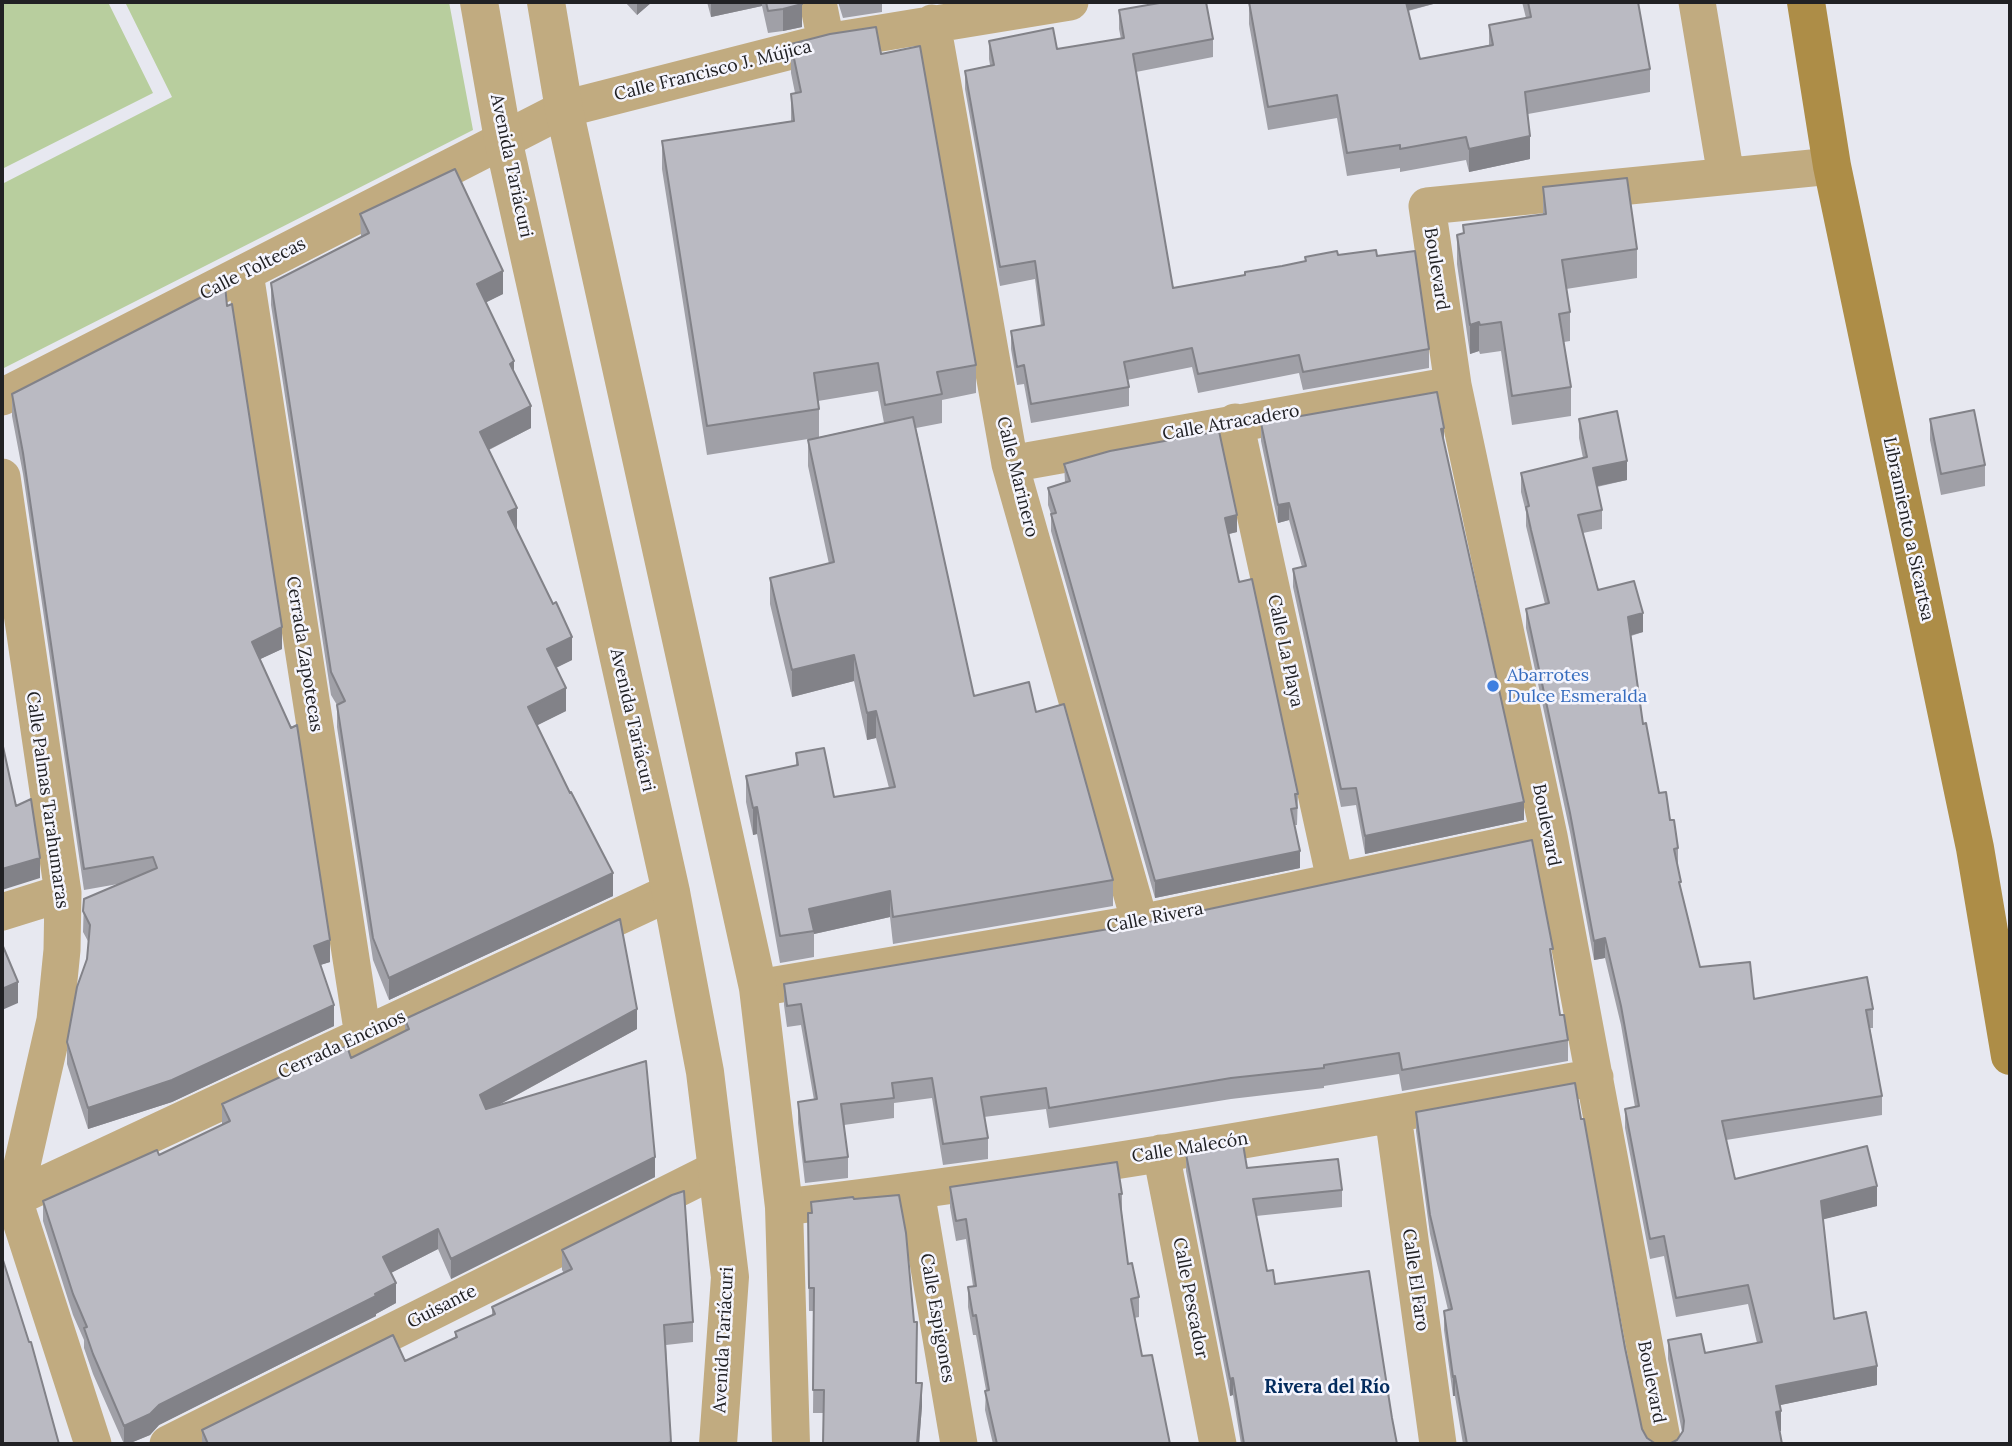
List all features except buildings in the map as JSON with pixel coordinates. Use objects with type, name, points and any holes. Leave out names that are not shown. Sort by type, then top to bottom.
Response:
[{"type":"main road","name":"Libramiento a Sicartsa","points":[[1806,2],[1832,166],[1975,848],[2010,1056]]},
{"type":"street","name":"Avenida Tariácuri","points":[[480,2],[503,139],[671,892],[705,1072],[730,1277],[718,1444]]},
{"type":"street","points":[[546,2],[564,109],[758,988],[784,1207],[791,1444]]},
{"type":"street","points":[[818,2],[826,42]]},
{"type":"street","name":"Calle Francisco J. Mújica","points":[[503,139],[564,109],[826,42],[1024,6],[1070,2]]},
{"type":"street","points":[[1697,2],[1726,176],[1832,166]]},
{"type":"street","name":"Calle Marinero","points":[[932,23],[1010,464],[1140,923]]},
{"type":"street","name":"Calle Toltecas","points":[[2,397],[503,139]]},
{"type":"street","name":"Boulevard","points":[[1663,1444],[1549,836],[1453,385],[1426,206],[1726,176]]},
{"type":"street","name":"Cerrada Zapotecas","points":[[245,273],[363,1036]]},
{"type":"street","name":"Calle Atracadero","points":[[1010,464],[1453,385]]},
{"type":"street","name":"Calle La Playa","points":[[1235,422],[1335,880]]},
{"type":"street","name":"Calle Palmas Tarahumaras","points":[[2,477],[12,635],[63,893],[62,950],[55,1020],[8,1202]]},
{"type":"street","name":"Calle Rivera","points":[[758,988],[1140,923],[1549,836]]},
{"type":"street","name":"Cerrada Encinos","points":[[8,1202],[671,892]]},
{"type":"street","points":[[2,912],[63,893]]},
{"type":"street","name":"Calle Malecón","points":[[784,1207],[916,1191],[1161,1153],[1392,1115],[1595,1077]]},
{"type":"street","name":"Calle El Faro","points":[[1392,1115],[1438,1444]]},
{"type":"street","name":"Calle Pescador","points":[[1161,1153],[1218,1444]]},
{"type":"street","name":"Guisante","points":[[168,1444],[717,1169]]},
{"type":"street","name":"Calle Espigones","points":[[916,1191],[958,1444]]},
{"type":"street","points":[[8,1202],[93,1444]]},
{"type":"green space","points":[[2,2],[108,2],[153,93],[2,169]]},
{"type":"green space","points":[[125,2],[449,2],[473,130],[2,369],[2,184],[172,97]]},
{"type":"place","name":"Abarrotes Dulce Esmeralda","points":[[1493,686]]},
{"type":"district","name":"Rivera del Río","points":[[1327,1388]]}]
